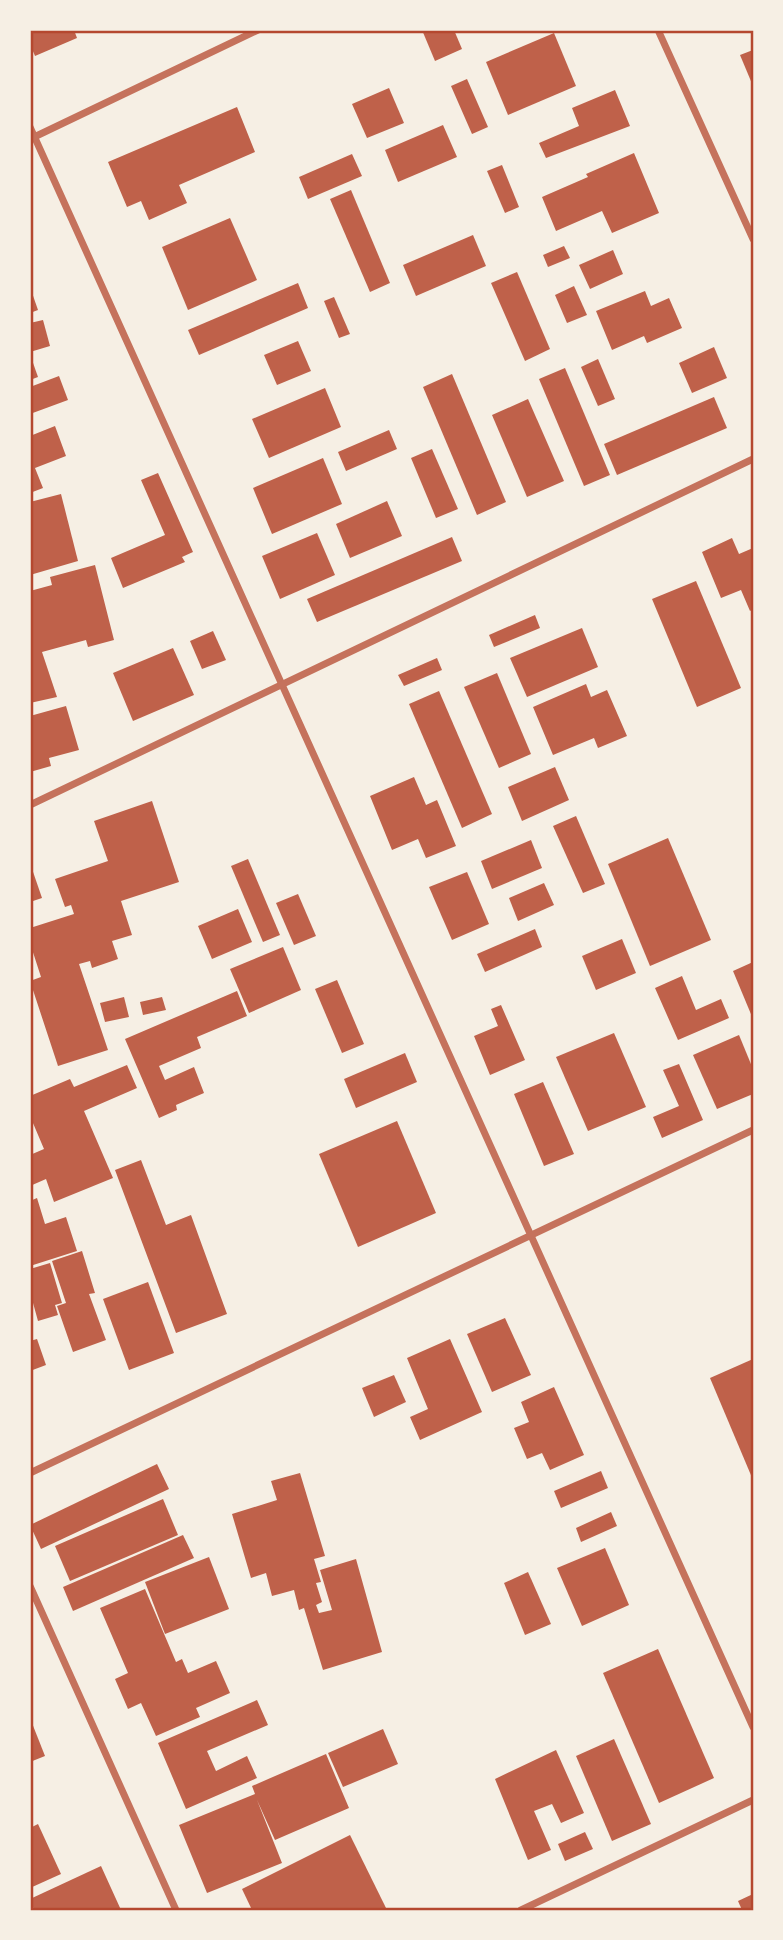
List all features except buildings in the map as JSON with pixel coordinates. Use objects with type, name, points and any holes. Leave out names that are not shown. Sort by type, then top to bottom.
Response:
[{"type":"street","points":[[32,138],[258,30]]},
{"type":"street","points":[[658,30],[753,239]]},
{"type":"street","points":[[30,127],[32,138],[753,1727]]},
{"type":"street","points":[[30,805],[753,460]]},
{"type":"street","points":[[30,1473],[753,1130]]},
{"type":"street","points":[[30,1586],[176,1910]]},
{"type":"street","points":[[522,1910],[753,1800]]}]
